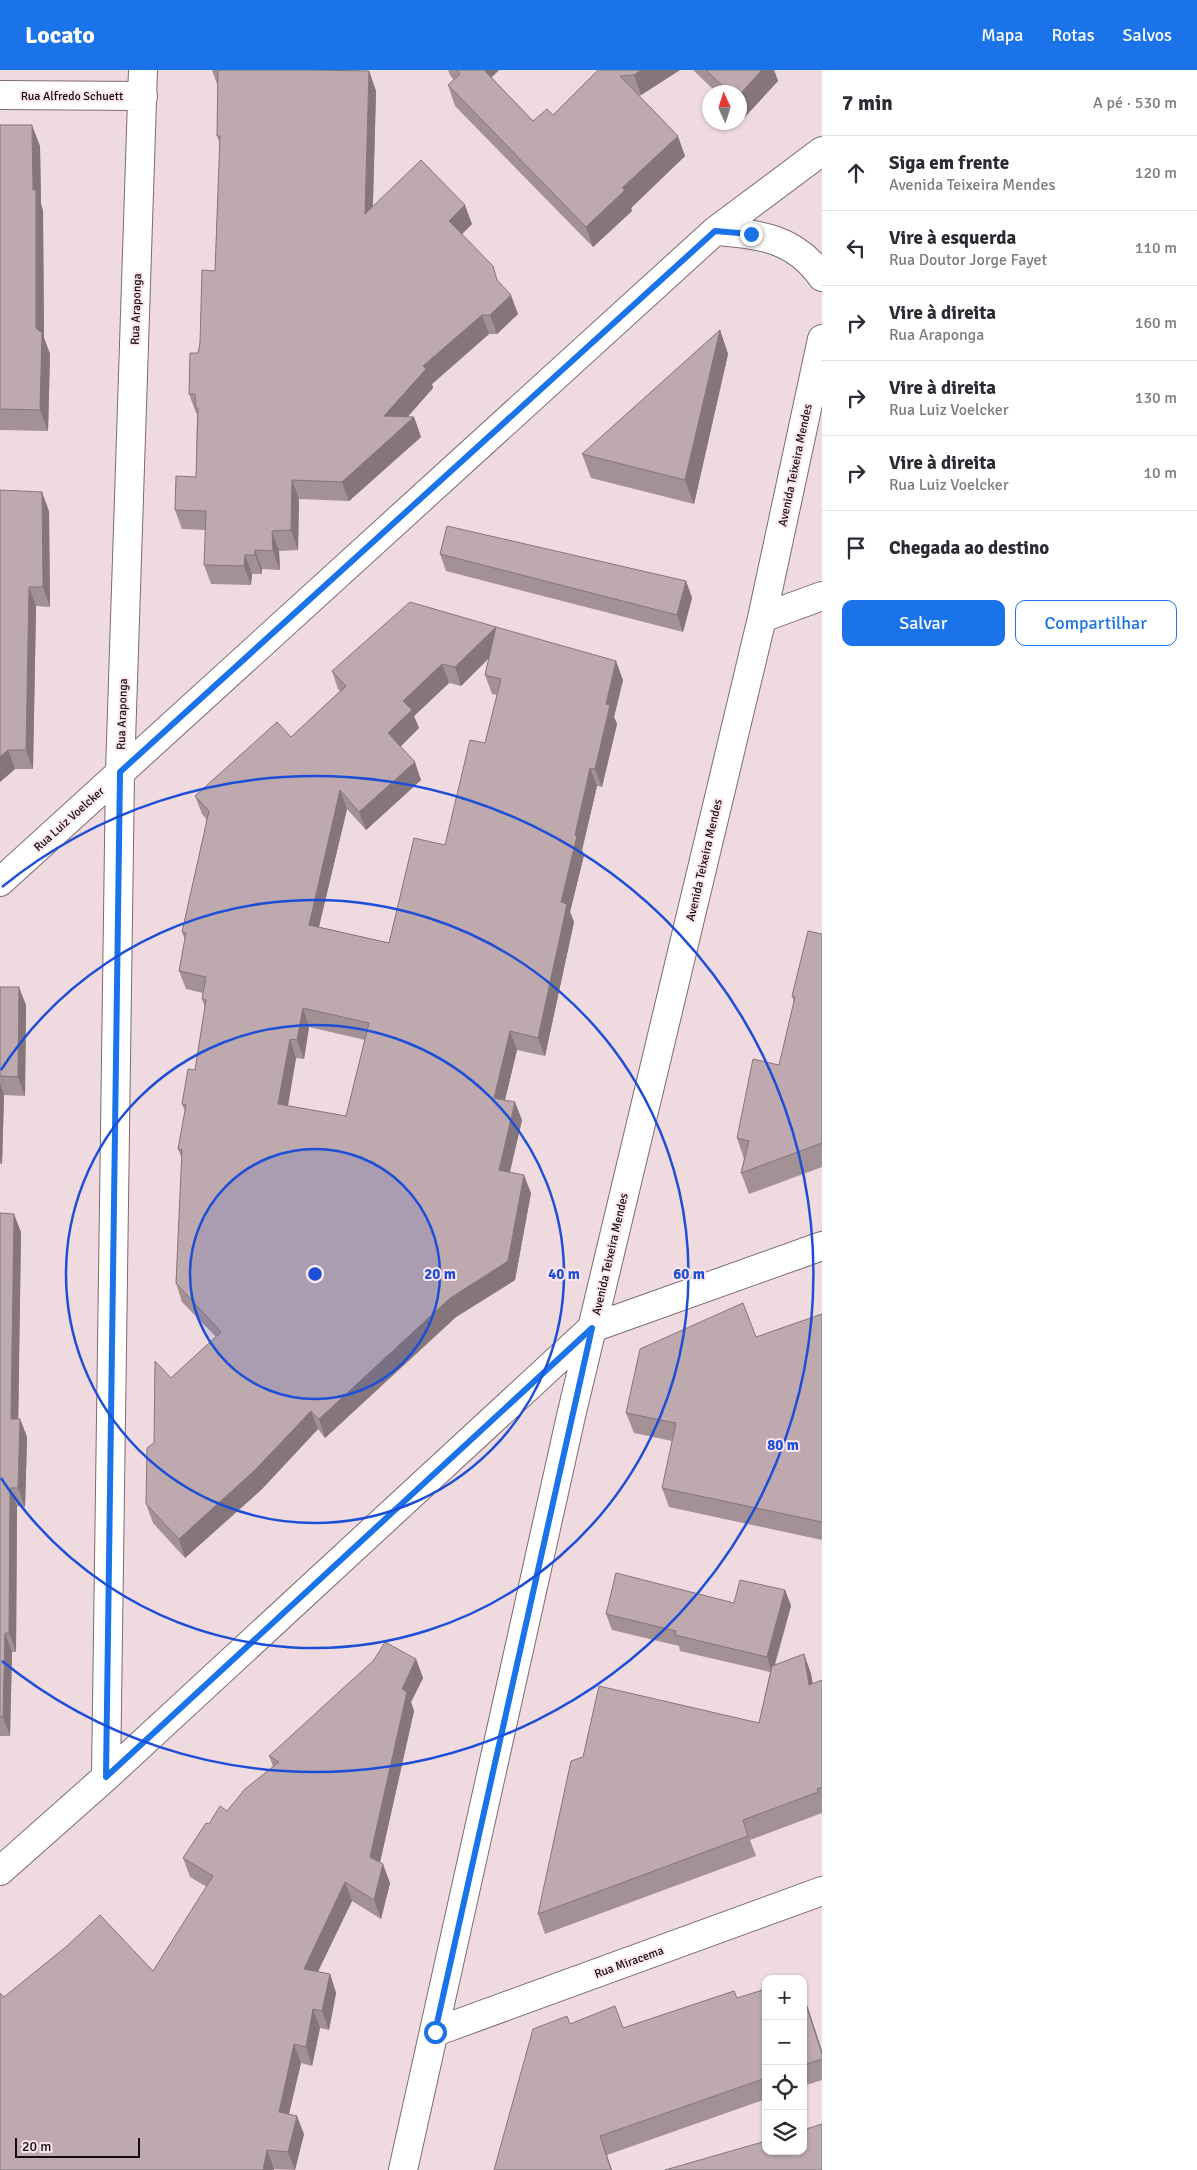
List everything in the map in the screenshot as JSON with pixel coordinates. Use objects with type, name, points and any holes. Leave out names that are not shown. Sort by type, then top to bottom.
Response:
[{"type":"street","name":"Rua Alfredo Schuett","points":[[0,95],[143,83]]},
{"type":"street","name":"Rua Araponga","points":[[106,1777],[120,772],[143,83]]},
{"type":"street","name":"Rua Luiz Voelcker","points":[[0,882],[715,231],[822,151]]},
{"type":"street","points":[[715,231],[751,234],[786,243],[813,263],[822,277]]},
{"type":"street","name":"Avenida Teixeira Mendes","points":[[404,2170],[592,1328],[762,618],[822,339]]},
{"type":"street","points":[[762,618],[822,596]]},
{"type":"street","points":[[0,1871],[106,1777],[592,1328],[822,1246]]},
{"type":"street","name":"Rua Miracema","points":[[435,2032],[822,1891]]},
{"type":"building","points":[[218,70],[369,71],[365,214],[421,160],[465,205],[449,221],[493,266],[497,280],[511,295],[490,315],[482,315],[423,366],[426,369],[384,416],[414,417],[342,482],[292,480],[291,530],[272,531],[273,551],[255,550],[255,555],[245,555],[244,566],[204,565],[206,511],[175,510],[176,476],[196,477],[198,408],[196,408],[195,394],[189,394],[190,353],[198,353],[200,343],[202,270],[215,271],[220,136],[217,136]]},
{"type":"building","points":[[457,70],[484,70],[533,121],[547,109],[553,115],[598,70],[641,70],[634,75],[620,76],[678,136],[622,188],[625,190],[586,227],[448,85],[460,74]]},
{"type":"building","points":[[706,70],[762,70],[747,86],[722,85]]},
{"type":"building","points":[[0,125],[32,125],[33,190],[36,190],[36,328],[42,333],[40,410],[0,409]]},
{"type":"building","points":[[720,330],[685,480],[582,454]]},
{"type":"building","points":[[0,490],[42,492],[43,587],[29,587],[26,750],[8,750],[0,757]]},
{"type":"building","points":[[447,526],[686,581],[677,615],[440,554]]},
{"type":"building","points":[[410,602],[616,661],[606,704],[610,705],[595,769],[590,768],[575,835],[577,836],[561,902],[567,904],[538,1038],[510,1031],[494,1098],[515,1102],[499,1170],[524,1175],[508,1261],[449,1299],[319,1419],[311,1411],[255,1470],[179,1539],[146,1504],[147,1448],[154,1443],[155,1361],[171,1378],[221,1332],[176,1283],[182,1150],[178,1149],[186,1105],[182,1104],[188,1069],[195,1070],[206,1000],[202,999],[206,977],[179,971],[186,933],[182,932],[209,811],[195,796],[277,722],[291,737],[346,686],[332,671]],"holes":[[[496,627],[485,675],[501,679],[485,743],[470,740],[445,845],[414,838],[389,943],[309,925],[340,790],[359,812],[415,762],[388,733],[412,710],[403,701],[442,664],[455,667]],[[303,1008],[369,1023],[346,1116],[278,1104],[290,1039],[297,1040]]]},
{"type":"building","points":[[808,931],[822,934],[822,1143],[741,1173],[749,1141],[737,1138],[753,1059],[779,1065],[795,997],[792,996]]},
{"type":"building","points":[[0,987],[19,987],[18,1077],[0,1076]]},
{"type":"building","points":[[0,1213],[14,1214],[11,1419],[20,1419],[18,1488],[10,1488],[9,1633],[5,1633],[3,1717],[0,1717]]},
{"type":"building","points":[[743,1303],[756,1337],[822,1314],[822,1522],[662,1488],[676,1423],[626,1413],[640,1349]]},
{"type":"building","points":[[616,1573],[734,1603],[740,1580],[785,1590],[767,1657],[675,1635],[676,1631],[606,1614]]},
{"type":"building","points":[[385,1642],[416,1659],[402,1689],[407,1692],[370,1857],[383,1864],[374,1900],[345,1882],[304,1969],[330,1974],[322,2011],[313,2009],[306,2047],[294,2044],[279,2112],[297,2116],[288,2152],[267,2150],[263,2170],[0,2170],[0,1993],[4,1997],[67,1946],[100,1915],[153,1971],[213,1876],[183,1858],[206,1823],[209,1824],[220,1806],[227,1811],[245,1789],[279,1762],[269,1756],[374,1660]]},
{"type":"building","points":[[804,1654],[809,1685],[822,1680],[822,1787],[817,1789],[818,1792],[743,1820],[748,1836],[538,1914],[571,1761],[583,1757],[599,1686],[759,1723],[772,1666]]},
{"type":"building","points":[[762,1990],[762,2079],[600,2136],[611,2170],[494,2170],[533,2029],[567,2016],[570,2024],[615,2006],[623,2028],[734,1991],[737,1998]]},
{"type":"building","points":[[807,2007],[822,2054],[822,2059],[807,2064]]},
{"type":"building","points":[[822,2124],[822,2170],[665,2170],[762,2142],[762,2155],[807,2155],[807,2129]]},
{"type":"route","points":[[435,2032],[592,1328],[106,1777],[120,772],[715,231],[751,234]]}]
